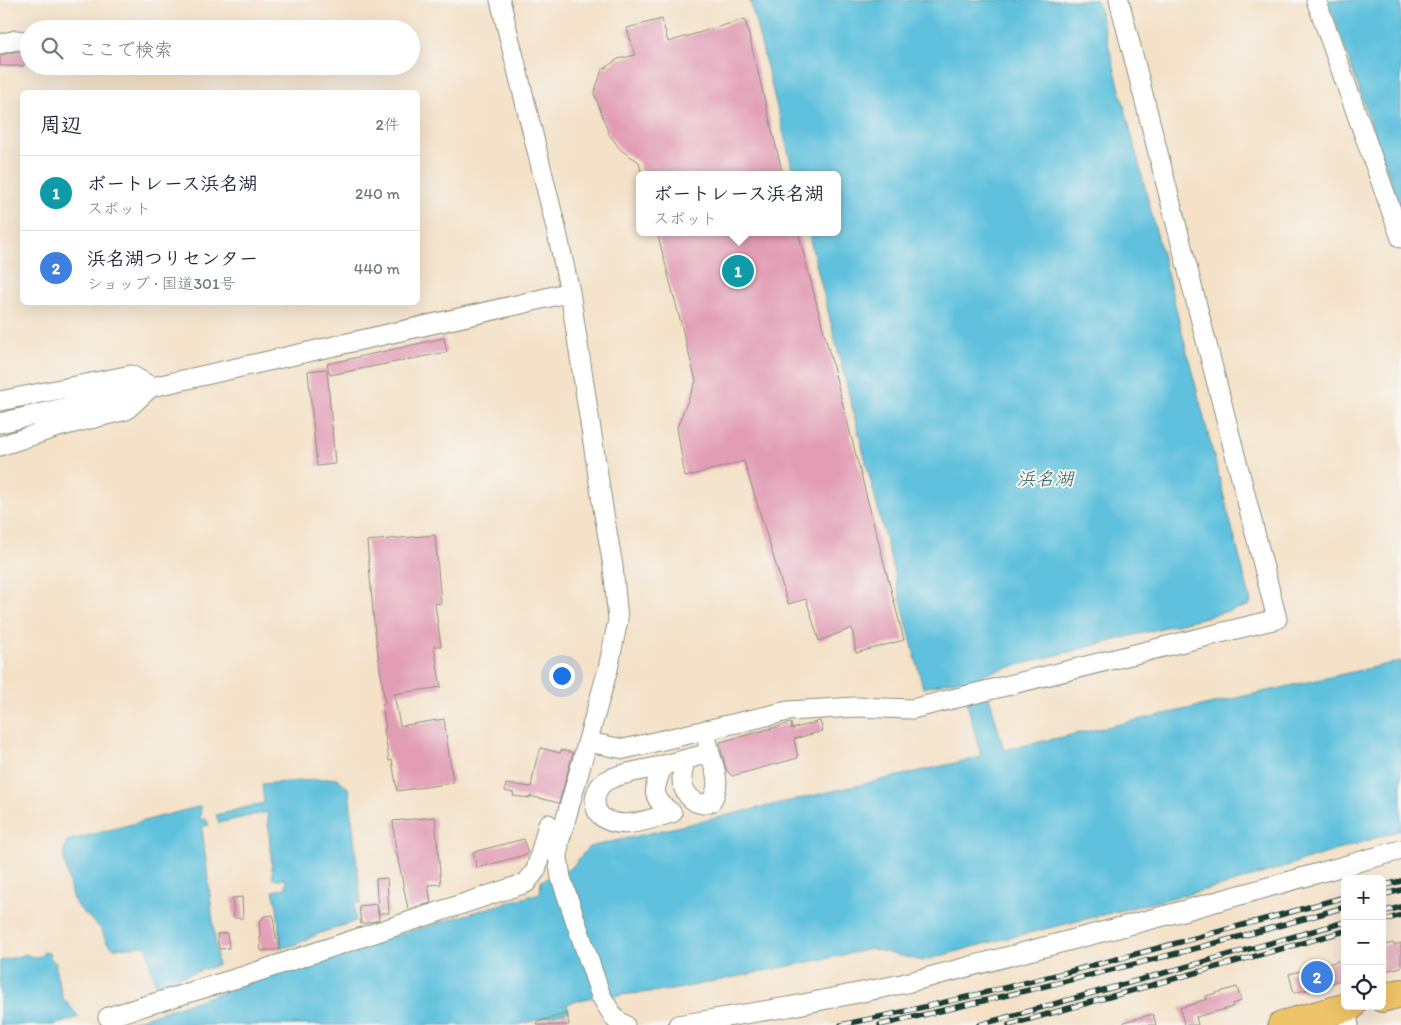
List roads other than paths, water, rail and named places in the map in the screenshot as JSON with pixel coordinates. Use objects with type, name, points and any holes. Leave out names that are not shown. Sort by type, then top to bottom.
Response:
[{"type":"highway","points":[[1386,997],[1401,993]]},
{"type":"highway","points":[[1292,1024],[1348,1013]]},
{"type":"street","points":[[500,0],[570,292],[613,566],[618,620],[608,669],[559,843],[558,857],[562,878],[601,996],[616,1023]]},
{"type":"street","points":[[588,742],[624,749],[788,711],[856,708],[912,709],[1276,619],[1119,0]]},
{"type":"street","points":[[1316,0],[1401,238]]},
{"type":"street","points":[[0,44],[20,40]]},
{"type":"street","points":[[0,423],[110,396],[570,292]]},
{"type":"street","points":[[0,401],[131,376],[152,387]]},
{"type":"street","points":[[0,446],[58,427],[126,410],[152,387]]},
{"type":"street","points":[[705,730],[718,785],[716,794],[711,802],[629,824],[610,822],[598,814],[596,792],[605,781],[630,772],[710,753]]},
{"type":"street","points":[[686,759],[682,780],[685,791],[690,798],[703,804]]},
{"type":"street","points":[[663,765],[655,790],[664,807],[672,813]]},
{"type":"street","points":[[108,1017],[244,976],[526,883],[536,870],[548,824]]},
{"type":"street","points":[[678,1025],[788,1007],[902,984],[1188,909],[1401,850]]},
{"type":"water","name":"浜名湖","points":[[750,0],[1097,0],[1251,602],[1248,606],[983,674],[1004,750],[1401,661],[1401,830],[1229,884],[922,961],[872,949],[672,990],[588,998],[567,1004],[569,1011],[518,1025],[122,1025],[400,934],[540,893],[541,881],[572,867],[589,847],[981,757],[961,679],[923,688],[809,236],[841,236],[841,171],[793,171]]},
{"type":"water","points":[[1328,0],[1401,0],[1401,211]]},
{"type":"water","points":[[337,778],[349,789],[361,903],[354,903],[356,921],[318,934],[295,945],[281,948],[277,907],[273,891],[286,888],[286,879],[273,879],[267,812],[219,823],[216,815],[264,803],[262,784]]},
{"type":"water","points":[[201,806],[200,820],[206,819],[209,825],[202,827],[218,965],[156,984],[151,970],[147,946],[114,948],[107,943],[101,929],[77,906],[72,897],[63,855],[67,841]]},
{"type":"water","points":[[44,952],[49,953],[51,959],[56,963],[56,972],[63,998],[79,1017],[54,1025],[0,1025],[0,961],[26,954],[33,957],[41,956]]},
{"type":"railway","points":[[1386,885],[1401,881]]},
{"type":"railway","points":[[1386,894],[1401,890]]},
{"type":"railway","points":[[841,1025],[968,997],[1341,898]]},
{"type":"railway","points":[[1386,911],[1401,907]]},
{"type":"railway","points":[[880,1025],[1113,969],[1341,908]]},
{"type":"railway","points":[[1385,920],[1401,915]]},
{"type":"railway","points":[[979,1025],[1341,923]]},
{"type":"railway","points":[[1009,1025],[1341,932]]},
{"type":"place","name":"ボートレース浜名湖","points":[[738,271]]},
{"type":"place","name":"浜名湖つりセンター","points":[[1317,977]]}]
